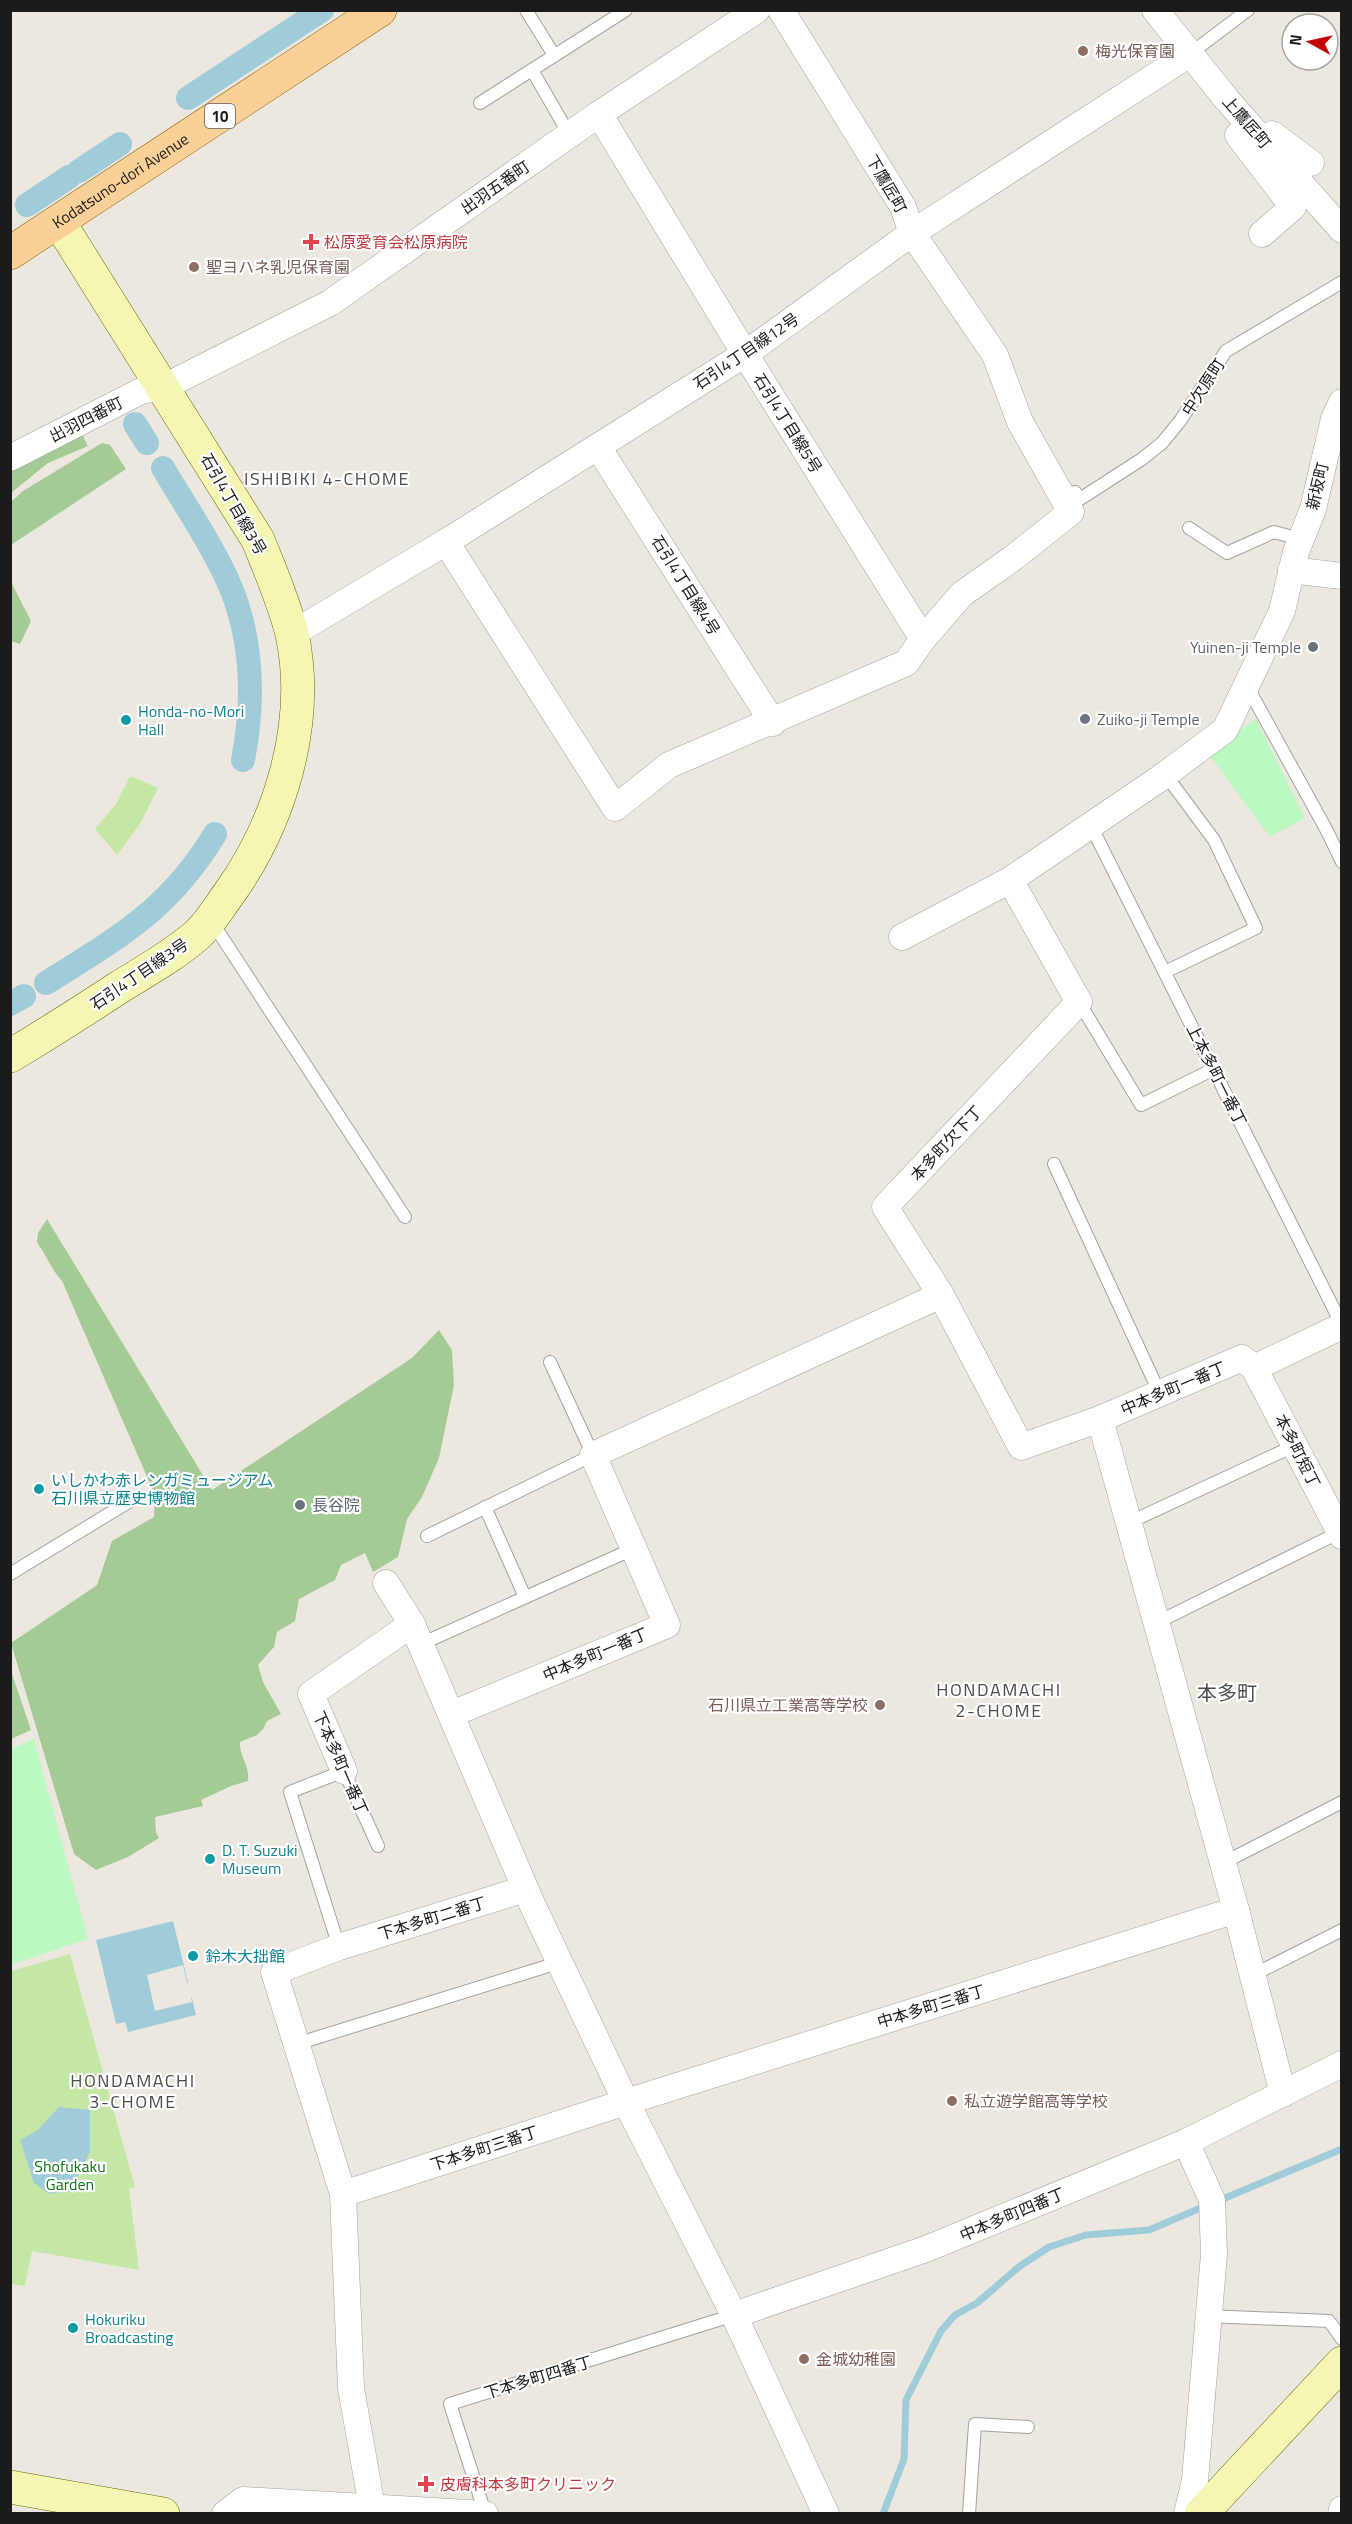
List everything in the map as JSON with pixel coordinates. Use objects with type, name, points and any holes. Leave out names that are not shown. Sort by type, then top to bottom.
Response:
[{"type":"main road","name":"Kodatsuno-dori Avenue","points":[[10,253],[380,10]]},
{"type":"street","name":"出羽五番町","points":[[164,387],[330,303],[598,114],[757,10]]},
{"type":"street","name":"下鷹匠町","points":[[781,10],[903,207],[912,233],[995,355],[1020,422],[1073,502]]},
{"type":"street","name":"上鷹匠町","points":[[1155,10],[1228,101],[1341,230]]},
{"type":"street","name":"石引4丁目線12号","points":[[292,634],[446,542],[745,354],[912,233],[1191,53]]},
{"type":"street","points":[[1228,101],[1311,163]]},
{"type":"street","points":[[1228,101],[1232,127],[1293,207],[1262,234]]},
{"type":"street","name":"石引4丁目線5号","points":[[598,114],[923,639]]},
{"type":"street","name":"石引4丁目線3号","points":[[10,1056],[171,955],[211,920],[243,874],[262,840],[285,782],[296,702],[296,665],[292,634],[258,540],[59,222]]},
{"type":"street","name":"出羽四番町","points":[[10,458],[141,391],[164,387]]},
{"type":"street","name":"新坂町","points":[[902,937],[1010,880],[1091,826],[1225,729],[1282,611],[1291,570],[1300,539],[1313,509],[1334,418],[1341,402]]},
{"type":"street","name":"石引4丁目線4号","points":[[598,447],[773,723]]},
{"type":"street","points":[[446,542],[615,808],[669,765],[773,723],[906,663],[923,639],[962,594],[1013,558],[1073,502]]},
{"type":"street","points":[[1291,570],[1341,576]]},
{"type":"street","points":[[1010,880],[1078,1002]]},
{"type":"street","name":"本多町欠下丁","points":[[941,1295],[885,1207],[1078,1002]]},
{"type":"street","points":[[593,1455],[941,1295]]},
{"type":"street","name":"中本多町一番丁","points":[[941,1295],[1021,1447],[1100,1419],[1242,1358],[1254,1368]]},
{"type":"street","points":[[1254,1368],[1341,1325]]},
{"type":"street","name":"本多町短丁","points":[[1254,1368],[1296,1444],[1341,1534]]},
{"type":"street","points":[[1100,1419],[1236,1910],[1283,2094]]},
{"type":"street","name":"中本多町一番丁","points":[[452,1714],[667,1625],[593,1455]]},
{"type":"street","points":[[386,1583],[416,1634],[525,1889],[626,2102],[734,2315],[826,2514]]},
{"type":"street","name":"下本多町一番丁","points":[[344,1771],[310,1694],[416,1634]]},
{"type":"street","name":"下本多町二番丁","points":[[296,2044],[274,1972],[339,1947],[525,1889]]},
{"type":"street","name":"中本多町三番丁","points":[[626,2102],[1236,1910]]},
{"type":"street","points":[[296,2044],[342,2194],[351,2388],[372,2507]]},
{"type":"street","name":"中本多町四番丁","points":[[734,2315],[926,2249],[1186,2142],[1341,2064]]},
{"type":"street","name":"下本多町三番丁","points":[[342,2194],[626,2102]]},
{"type":"street","points":[[1186,2142],[1212,2200],[1214,2254],[1195,2480],[1187,2514]]},
{"type":"street","points":[[1202,2514],[1341,2363]]},
{"type":"street","points":[[10,2487],[163,2514]]},
{"type":"street","points":[[225,2514],[243,2500],[485,2513]]},
{"type":"lane","points":[[526,10],[554,55]]},
{"type":"lane","points":[[480,103],[626,10]]},
{"type":"lane","points":[[1191,53],[1248,10]]},
{"type":"lane","points":[[532,70],[569,134]]},
{"type":"lane","name":"中欠原町","points":[[1073,502],[1142,459],[1162,443],[1180,422],[1226,351],[1341,282]]},
{"type":"lane","points":[[1189,528],[1227,554],[1274,532],[1300,539]]},
{"type":"lane","points":[[1245,684],[1326,829],[1341,862]]},
{"type":"lane","points":[[1165,774],[1214,840],[1256,928],[1165,972]]},
{"type":"lane","name":"上本多町一番丁","points":[[1091,826],[1341,1325]]},
{"type":"lane","points":[[211,920],[405,1217]]},
{"type":"lane","points":[[1078,1002],[1141,1105],[1214,1069]]},
{"type":"lane","points":[[1054,1164],[1160,1394]]},
{"type":"lane","points":[[427,1536],[593,1455],[550,1362]]},
{"type":"lane","points":[[1128,1523],[1296,1444]]},
{"type":"lane","points":[[10,1574],[135,1498]]},
{"type":"lane","points":[[485,1507],[525,1597]]},
{"type":"lane","points":[[1156,1623],[1341,1534]]},
{"type":"lane","points":[[416,1634],[525,1597],[633,1549]]},
{"type":"lane","points":[[339,1947],[290,1792],[344,1771]]},
{"type":"lane","name":"下本多町一番丁","points":[[344,1771],[378,1846]]},
{"type":"lane","points":[[1223,1863],[1341,1802]]},
{"type":"lane","points":[[1252,1975],[1341,1930]]},
{"type":"lane","points":[[296,2044],[561,1962]]},
{"type":"lane","name":"下本多町四番丁","points":[[485,2513],[450,2404],[734,2315]]},
{"type":"lane","points":[[1207,2316],[1329,2321],[1341,2339]]},
{"type":"lane","points":[[969,2514],[975,2424],[1028,2427]]},
{"type":"green space","points":[[81,432],[88,446],[48,463],[11,493],[10,465]]},
{"type":"green space","points":[[102,443],[110,445],[126,469],[11,545],[11,502],[23,491]]},
{"type":"green space","points":[[11,582],[31,621],[20,644],[11,641]]},
{"type":"green space","points":[[1256,719],[1305,818],[1270,837],[1207,752]]},
{"type":"green space","points":[[130,776],[158,788],[140,824],[117,855],[95,829],[116,804]]},
{"type":"green space","points":[[47,1219],[212,1490],[412,1358],[439,1330],[452,1350],[454,1385],[439,1458],[422,1497],[407,1519],[398,1557],[373,1572],[365,1553],[341,1565],[335,1580],[299,1599],[295,1621],[277,1632],[274,1647],[258,1665],[263,1682],[281,1714],[267,1721],[257,1735],[240,1742],[248,1781],[201,1800],[203,1806],[155,1817],[156,1833],[159,1838],[128,1857],[96,1870],[74,1854],[11,1643],[97,1585],[112,1541],[154,1517],[155,1495],[62,1281],[37,1242],[38,1233]]},
{"type":"green space","points":[[11,1671],[31,1730],[10,1739]]},
{"type":"green space","points":[[34,1739],[88,1939],[11,1965],[11,1749]]},
{"type":"green space","name":"Shofukaku Garden","points":[[70,1954],[135,2187],[129,2189],[139,2270],[32,2251],[25,2286],[11,2284],[11,1971]]},
{"type":"water","points":[[173,1921],[196,2015],[128,2032],[125,2022],[116,2024],[96,1940]]},
{"type":"water","points":[[59,2107],[90,2110],[90,2152],[74,2183],[65,2191],[49,2194],[34,2183],[20,2140],[38,2130]]},
{"type":"pier","points":[[183,1965],[187,1983],[191,1983],[194,1998],[191,1998],[192,2002],[155,2011],[147,1975]]},
{"type":"waterway","points":[[188,98],[322,10]]},
{"type":"waterway","points":[[79,171],[120,144]]},
{"type":"waterway","points":[[27,205],[69,177]]},
{"type":"waterway","points":[[135,424],[147,443]]},
{"type":"waterway","points":[[163,468],[216,557],[231,588],[244,630],[250,695],[243,760]]},
{"type":"waterway","points":[[46,983],[141,920],[179,883],[215,834]]},
{"type":"waterway","points":[[10,1004],[24,996]]},
{"type":"waterway","points":[[1225,2198],[1342,2149]]},
{"type":"waterway","points":[[883,2514],[904,2459],[906,2400],[941,2331],[955,2315],[977,2303],[1020,2266],[1049,2247],[1086,2235],[1149,2230],[1203,2207]]},
{"type":"place","name":"梅光保育園","points":[[1083,51]]},
{"type":"place","name":"松原愛育会松原病院","points":[[311,242]]},
{"type":"place","name":"聖ヨハネ乳児保育園","points":[[194,267]]},
{"type":"place","name":"Yuinen-ji Temple","points":[[1313,647]]},
{"type":"place","name":"Zuiko-ji Temple","points":[[1085,719]]},
{"type":"place","name":"Honda-no-Mori Hall","points":[[126,720]]},
{"type":"place","name":"いしかわ赤レンガミュージアム 石川県立歴史博物館","points":[[39,1489]]},
{"type":"place","name":"長谷院","points":[[300,1505]]},
{"type":"place","name":"石川県立工業高等学校","points":[[880,1705]]},
{"type":"place","name":"D. T. Suzuki Museum","points":[[210,1859]]},
{"type":"place","name":"鈴木大拙館","points":[[193,1956]]},
{"type":"place","name":"私立遊学館高等学校","points":[[952,2101]]},
{"type":"place","name":"Hokuriku Broadcasting","points":[[73,2328]]},
{"type":"place","name":"金城幼稚園","points":[[804,2359]]},
{"type":"place","name":"皮膚科本多町クリニック","points":[[426,2484]]},
{"type":"district","name":"ISHIBIKI 4-CHOME","points":[[327,478]]},
{"type":"district","name":"本多町","points":[[1227,1692]]},
{"type":"district","name":"HONDAMACHI 2-CHOME","points":[[999,1699]]},
{"type":"district","name":"HONDAMACHI 3-CHOME","points":[[133,2090]]}]
